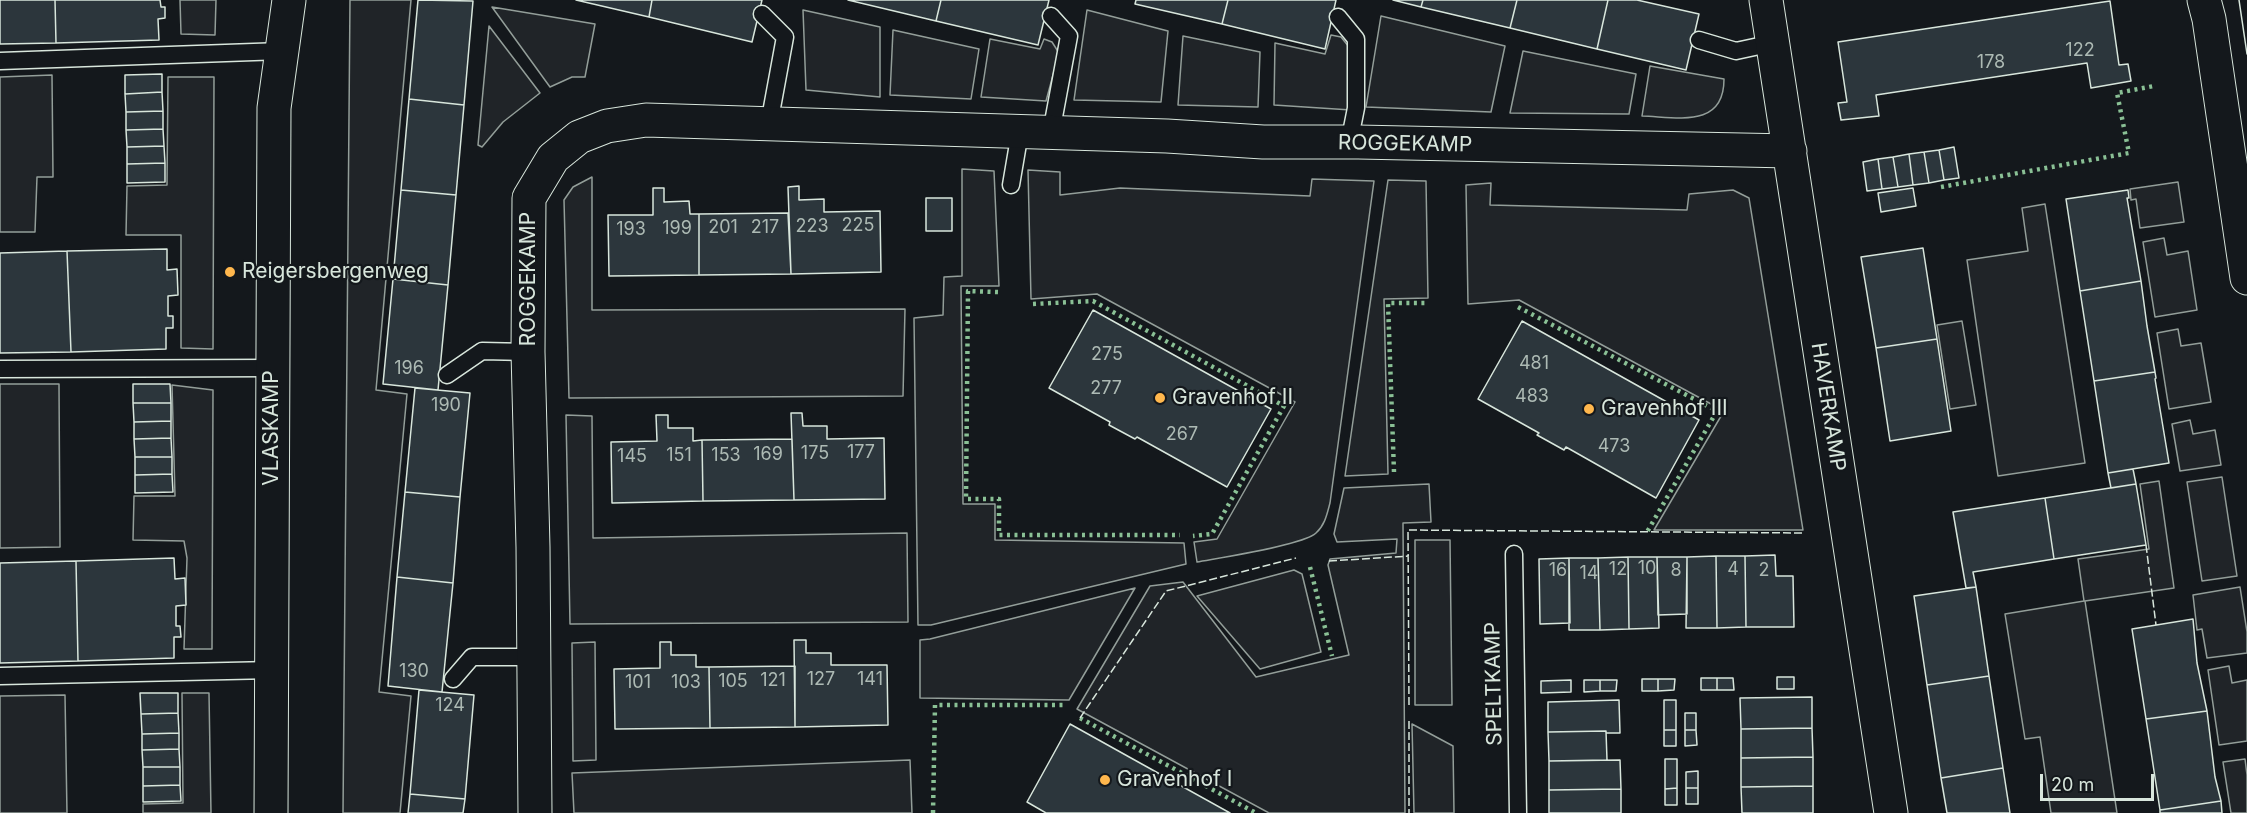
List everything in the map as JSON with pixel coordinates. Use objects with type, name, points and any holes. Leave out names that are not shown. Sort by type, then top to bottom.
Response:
[{"type":"street","name":"VLASKAMP","points":[[269,0],[282,47]]},
{"type":"street","name":"VLASKAMP","points":[[271,813],[274,108],[289,0]]},
{"type":"street","name":"HAVERKAMP","points":[[1766,0],[1891,813]]},
{"type":"street","points":[[2204,0],[2209,19],[2247,278]]},
{"type":"street","name":"ROGGEKAMP","points":[[535,813],[535,657],[528,352],[529,198],[553,158],[579,137],[607,126],[646,120],[1167,136],[1263,142],[1790,151]]},
{"type":"lane","points":[[762,14],[785,38],[769,124]]},
{"type":"lane","points":[[1011,185],[1035,133],[1069,36],[1051,16]]},
{"type":"lane","points":[[1338,17],[1356,39],[1356,108],[1349,142]]},
{"type":"lane","points":[[1699,40],[1736,51],[1773,43]]},
{"type":"lane","points":[[0,61],[282,47]]},
{"type":"lane","points":[[447,375],[482,351],[528,352]]},
{"type":"lane","points":[[0,369],[272,368]]},
{"type":"lane","name":"SPELTKAMP","points":[[1514,554],[1518,813]]},
{"type":"lane","points":[[453,679],[472,657],[535,657]]},
{"type":"lane","points":[[0,676],[273,670]]},
{"type":"shaded area","points":[[180,0],[216,0],[215,35],[181,34]]},
{"type":"shaded area","points":[[350,0],[411,0],[376,390],[407,394],[379,692],[411,696],[400,813],[343,813]]},
{"type":"shaded area","points":[[492,7],[595,24],[585,77],[572,77],[550,87]]},
{"type":"shaded area","points":[[803,10],[880,27],[880,97],[806,90]]},
{"type":"shaded area","points":[[1087,10],[1168,31],[1161,102],[1074,100]]},
{"type":"shaded area","points":[[1381,16],[1505,46],[1491,112],[1366,107]]},
{"type":"shaded area","points":[[489,26],[540,93],[503,122],[482,147],[478,145]]},
{"type":"shaded area","points":[[893,30],[979,49],[971,99],[890,95]]},
{"type":"shaded area","points":[[1331,35],[1341,37],[1349,47],[1351,110],[1274,105],[1275,43],[1325,54]]},
{"type":"shaded area","points":[[1183,36],[1260,52],[1258,107],[1178,105]]},
{"type":"shaded area","points":[[990,39],[1040,49],[1044,39],[1052,42],[1059,53],[1046,101],[981,97]]},
{"type":"shaded area","points":[[1523,51],[1636,74],[1629,114],[1510,113]]},
{"type":"shaded area","points":[[1650,66],[1724,79],[1722,95],[1716,106],[1696,117],[1642,116]]},
{"type":"shaded area","points":[[52,75],[53,177],[37,177],[35,232],[0,232],[0,77]]},
{"type":"shaded area","points":[[168,77],[214,77],[213,349],[181,348],[181,235],[126,235],[127,186],[167,185]]},
{"type":"shaded area","points":[[962,169],[994,171],[999,286],[961,286],[963,504],[995,504],[995,540],[1184,543],[1186,564],[931,625],[918,625],[914,318],[943,315],[944,277],[962,276]]},
{"type":"shaded area","points":[[1028,170],[1060,172],[1060,195],[1120,188],[1310,196],[1312,179],[1374,181],[1330,503],[1324,523],[1316,533],[1308,538],[1279,546],[1197,562],[1194,542],[1217,539],[1295,402],[1097,294],[1031,299]]},
{"type":"shaded area","points":[[592,177],[592,310],[905,309],[903,396],[569,398],[564,200],[573,187]]},
{"type":"shaded area","points":[[1388,180],[1426,181],[1428,298],[1384,299],[1388,474],[1345,476]]},
{"type":"shaded area","points":[[2178,182],[2184,222],[2140,228],[2136,199],[2131,200],[2130,189]]},
{"type":"shaded area","points":[[1491,183],[1490,205],[1687,210],[1689,194],[1733,190],[1749,198],[1803,530],[1654,530],[1724,411],[1519,300],[1468,304],[1466,185]]},
{"type":"shaded area","points":[[2045,204],[2085,463],[1998,476],[1967,260],[2028,251],[2022,208]]},
{"type":"shaded area","points":[[2164,238],[2167,255],[2188,251],[2197,310],[2155,317],[2143,242]]},
{"type":"shaded area","points":[[1962,321],[1976,405],[1950,409],[1937,325]]},
{"type":"shaded area","points":[[2178,329],[2181,346],[2201,343],[2211,402],[2169,409],[2157,333]]},
{"type":"shaded area","points":[[0,384],[59,384],[60,547],[0,548]]},
{"type":"shaded area","points":[[172,385],[213,390],[212,649],[184,649],[187,558],[184,541],[133,540],[134,496],[175,496]]},
{"type":"shaded area","points":[[566,415],[592,416],[593,538],[907,533],[908,622],[570,624]]},
{"type":"shaded area","points":[[2190,420],[2193,434],[2215,430],[2221,465],[2180,471],[2172,424]]},
{"type":"shaded area","points":[[2222,477],[2237,576],[2202,581],[2187,482]]},
{"type":"shaded area","points":[[2159,481],[2174,588],[2085,601],[2117,813],[2051,813],[2040,737],[2025,739],[2005,614],[2084,601],[2078,559],[2149,549],[2140,484]]},
{"type":"shaded area","points":[[1429,484],[1431,522],[1403,523],[1405,813],[1269,813],[1077,709],[1150,586],[1183,582],[1256,677],[1349,655],[1328,565],[1330,559],[1396,553],[1397,539],[1337,542],[1334,534],[1344,488]]},
{"type":"shaded area","points":[[1415,540],[1450,540],[1452,705],[1415,705]]},
{"type":"shaded area","points":[[1294,570],[1302,574],[1321,652],[1260,669],[1197,596]]},
{"type":"shaded area","points":[[2240,587],[2247,632],[2247,653],[2207,658],[2202,629],[2197,630],[2193,595]]},
{"type":"shaded area","points":[[1135,588],[1069,700],[920,698],[920,640]]},
{"type":"shaded area","points":[[595,642],[596,760],[573,761],[572,643]]},
{"type":"shaded area","points":[[2229,666],[2232,683],[2247,680],[2247,741],[2219,745],[2208,670]]},
{"type":"shaded area","points":[[182,693],[209,693],[211,813],[143,813],[143,804],[183,803]]},
{"type":"shaded area","points":[[65,695],[67,813],[0,813],[0,696]]},
{"type":"shaded area","points":[[1412,724],[1453,746],[1454,813],[1414,813]]},
{"type":"shaded area","points":[[2245,759],[2247,813],[2231,813],[2223,762]]},
{"type":"shaded area","points":[[910,760],[912,813],[574,813],[572,773]]},
{"type":"building","points":[[0,0],[55,0],[56,43],[0,44]]},
{"type":"building","points":[[55,0],[160,0],[161,7],[165,7],[165,18],[158,19],[159,40],[56,43]]},
{"type":"building","points":[[418,0],[473,1],[464,105],[409,99]]},
{"type":"building","points":[[576,0],[652,0],[649,17]]},
{"type":"building","points":[[652,0],[762,0],[752,42],[649,17]]},
{"type":"building","points":[[848,0],[941,0],[936,21]]},
{"type":"building","points":[[941,0],[1049,0],[1038,45],[936,21]]},
{"type":"building","points":[[1136,0],[1228,0],[1222,24],[1135,4]]},
{"type":"building","points":[[1228,0],[1336,0],[1325,49],[1222,24]]},
{"type":"building","points":[[1393,0],[1423,0],[1421,7]]},
{"type":"building","points":[[1423,0],[1517,0],[1510,28],[1421,7]]},
{"type":"building","points":[[1517,0],[1608,0],[1597,49],[1510,28]]},
{"type":"building","points":[[1608,0],[1637,0],[1699,14],[1686,70],[1597,49]]},
{"type":"building","points":[[2110,1],[2119,65],[2128,64],[2131,81],[2091,88],[2087,63],[1876,95],[1879,116],[1841,120],[1838,103],[1847,102],[1838,42]]},
{"type":"building","points":[[162,74],[162,92],[125,94],[125,75]]},
{"type":"building","points":[[162,92],[163,111],[126,112],[125,94]]},
{"type":"building","points":[[409,99],[464,105],[456,195],[401,190]]},
{"type":"building","points":[[163,111],[163,129],[126,130],[126,112]]},
{"type":"building","points":[[163,129],[164,146],[127,147],[126,130]]},
{"type":"building","points":[[164,146],[165,163],[127,164],[127,147]]},
{"type":"building","points":[[1954,147],[1959,178],[1944,180],[1939,150]]},
{"type":"building","points":[[1939,150],[1944,180],[1929,183],[1924,152]]},
{"type":"building","points":[[1924,152],[1929,183],[1913,185],[1909,154]]},
{"type":"building","points":[[1909,154],[1913,185],[1898,187],[1893,157]]},
{"type":"building","points":[[1893,157],[1898,187],[1882,189],[1878,159]]},
{"type":"building","points":[[1878,159],[1882,189],[1867,191],[1863,162]]},
{"type":"building","points":[[165,163],[165,182],[127,183],[127,164]]},
{"type":"building","points":[[799,186],[799,200],[824,199],[824,212],[880,211],[881,272],[791,274],[788,187]]},
{"type":"building","points":[[653,188],[664,188],[664,202],[689,201],[690,214],[699,214],[699,275],[609,276],[608,215],[653,215]]},
{"type":"building","points":[[1913,188],[1916,206],[1881,212],[1878,193]]},
{"type":"building","points":[[401,190],[456,195],[448,285],[393,279]]},
{"type":"building","points":[[2128,190],[2129,198],[2127,198],[2141,281],[2080,291],[2066,199]]},
{"type":"building","points":[[926,198],[952,198],[952,231],[926,231]]},
{"type":"building","points":[[788,213],[791,274],[699,275],[699,214]]},
{"type":"building","points":[[1923,248],[1937,339],[1876,348],[1861,257]]},
{"type":"building","points":[[167,249],[167,270],[177,269],[178,295],[168,296],[168,316],[173,316],[173,328],[166,328],[166,349],[71,352],[67,251]]},
{"type":"building","points":[[67,251],[71,352],[0,353],[0,253]]},
{"type":"building","points":[[393,279],[448,285],[438,390],[383,384]]},
{"type":"building","points":[[2141,281],[2155,372],[2094,381],[2080,291]]},
{"type":"building","name":"Gravenhof II","points":[[1093,310],[1271,409],[1227,487],[1137,437],[1135,439],[1109,425],[1110,422],[1049,388]]},
{"type":"building","name":"Gravenhof III","points":[[1522,321],[1699,420],[1656,498],[1566,447],[1564,450],[1537,435],[1539,433],[1478,399]]},
{"type":"building","points":[[1937,339],[1951,431],[1890,441],[1876,348]]},
{"type":"building","points":[[2155,372],[2169,463],[2108,473],[2094,381]]},
{"type":"building","points":[[133,384],[170,384],[171,403],[133,403]]},
{"type":"building","points":[[415,388],[470,393],[460,497],[405,492]]},
{"type":"building","points":[[133,403],[171,403],[171,421],[134,422]]},
{"type":"building","points":[[791,413],[802,413],[803,426],[827,426],[827,439],[884,438],[885,499],[794,500]]},
{"type":"building","points":[[656,415],[668,415],[668,428],[693,428],[693,441],[702,440],[703,501],[612,503],[611,442],[657,441]]},
{"type":"building","points":[[171,421],[171,438],[134,439],[134,422]]},
{"type":"building","points":[[171,438],[172,457],[135,457],[134,439]]},
{"type":"building","points":[[792,439],[794,500],[703,501],[702,440]]},
{"type":"building","points":[[135,457],[172,457],[172,474],[135,475]]},
{"type":"building","points":[[2133,469],[2136,484],[2111,488],[2108,473]]},
{"type":"building","points":[[172,474],[173,492],[135,493],[135,475]]},
{"type":"building","points":[[2136,484],[2146,545],[2054,559],[2045,498]]},
{"type":"building","points":[[405,492],[460,497],[453,583],[397,577]]},
{"type":"building","points":[[2045,498],[2054,559],[1973,572],[1976,587],[1966,588],[1953,512]]},
{"type":"building","points":[[1775,555],[1776,576],[1793,576],[1794,627],[1746,627],[1745,556]]},
{"type":"building","points":[[1716,556],[1745,556],[1746,627],[1717,628]]},
{"type":"building","points":[[1716,556],[1717,628],[1686,628],[1687,557]]},
{"type":"building","points":[[1628,557],[1629,629],[1600,630],[1598,558]]},
{"type":"building","points":[[1628,557],[1657,557],[1659,628],[1629,629]]},
{"type":"building","points":[[1657,557],[1687,557],[1687,614],[1658,615]]},
{"type":"building","points":[[174,558],[175,579],[185,578],[186,605],[176,606],[176,626],[180,626],[181,637],[174,637],[174,658],[78,661],[76,561]]},
{"type":"building","points":[[1569,558],[1598,558],[1600,630],[1569,630]]},
{"type":"building","points":[[1569,558],[1570,623],[1540,624],[1539,559]]},
{"type":"building","points":[[76,561],[78,661],[0,663],[0,563]]},
{"type":"building","points":[[397,577],[453,583],[442,692],[388,686]]},
{"type":"building","points":[[1976,587],[1989,676],[1927,685],[1914,596]]},
{"type":"building","points":[[2193,619],[2197,663],[2207,711],[2146,719],[2132,629]]},
{"type":"building","points":[[794,640],[806,640],[806,653],[831,653],[831,665],[887,665],[888,725],[795,727]]},
{"type":"building","points":[[660,642],[671,642],[671,655],[696,655],[696,667],[709,667],[710,728],[615,729],[614,669],[660,668]]},
{"type":"building","points":[[795,666],[795,727],[710,728],[709,667]]},
{"type":"building","points":[[1989,676],[2003,768],[1941,778],[1927,685]]},
{"type":"building","points":[[1777,677],[1794,677],[1794,689],[1777,689]]},
{"type":"building","points":[[1701,678],[1717,678],[1717,690],[1701,690]]},
{"type":"building","points":[[1717,678],[1733,678],[1734,690],[1717,690]]},
{"type":"building","points":[[1642,679],[1658,679],[1658,691],[1642,691]]},
{"type":"building","points":[[1658,679],[1675,679],[1674,690],[1658,691]]},
{"type":"building","points":[[1571,680],[1571,692],[1541,693],[1541,681]]},
{"type":"building","points":[[1584,680],[1600,680],[1600,691],[1584,692]]},
{"type":"building","points":[[1600,680],[1617,680],[1616,691],[1600,691]]},
{"type":"building","points":[[419,690],[474,695],[465,799],[410,794]]},
{"type":"building","points":[[140,693],[178,693],[178,713],[141,714]]},
{"type":"building","points":[[1812,697],[1812,728],[1741,729],[1740,698]]},
{"type":"building","points":[[1619,700],[1620,733],[1606,733],[1606,731],[1548,732],[1548,702]]},
{"type":"building","points":[[1664,700],[1676,700],[1676,730],[1664,730]]},
{"type":"building","points":[[2207,711],[2215,777],[2221,801],[2160,810],[2146,719]]},
{"type":"building","points":[[178,713],[179,733],[142,734],[141,714]]},
{"type":"building","points":[[1685,713],[1696,713],[1696,730],[1685,730]]},
{"type":"building","name":"Gravenhof I","points":[[1070,724],[1230,813],[1046,813],[1027,802]]},
{"type":"building","points":[[1812,728],[1813,757],[1741,758],[1741,729]]},
{"type":"building","points":[[1664,730],[1676,730],[1676,746],[1664,746]]},
{"type":"building","points":[[1685,730],[1696,730],[1697,745],[1685,746]]},
{"type":"building","points":[[1606,731],[1607,760],[1549,761],[1548,732]]},
{"type":"building","points":[[179,733],[179,749],[142,750],[142,734]]},
{"type":"building","points":[[179,749],[180,767],[143,767],[142,750]]},
{"type":"building","points":[[1813,757],[1813,786],[1741,787],[1741,758]]},
{"type":"building","points":[[1665,759],[1677,759],[1677,788],[1665,789]]},
{"type":"building","points":[[1620,760],[1621,789],[1549,790],[1549,761]]},
{"type":"building","points":[[143,767],[180,767],[180,785],[143,786]]},
{"type":"building","points":[[2003,768],[2010,813],[1947,813],[1941,778]]},
{"type":"building","points":[[1698,771],[1698,788],[1686,788],[1686,772]]},
{"type":"building","points":[[180,785],[181,801],[143,802],[143,786]]},
{"type":"building","points":[[1813,786],[1813,813],[1742,813],[1741,787]]},
{"type":"building","points":[[1677,788],[1677,805],[1665,805],[1665,789]]},
{"type":"building","points":[[1686,788],[1698,788],[1698,804],[1686,804]]},
{"type":"building","points":[[1621,789],[1621,813],[1549,813],[1549,790]]},
{"type":"building","points":[[410,794],[465,799],[463,813],[408,813]]},
{"type":"building","points":[[2221,801],[2222,813],[2160,813],[2160,810]]},
{"type":"tram line","points":[[2239,0],[2247,54]]},
{"type":"hedge","points":[[1941,187],[2129,153],[2117,93],[2154,86]]},
{"type":"hedge","points":[[998,292],[968,291],[966,499],[999,499],[999,535],[1180,535]]},
{"type":"hedge","points":[[1033,304],[1093,301],[1284,406],[1212,534],[1193,536]]},
{"type":"hedge","points":[[1394,472],[1388,303],[1425,303]]},
{"type":"hedge","points":[[1518,307],[1717,411],[1647,532]]},
{"type":"hedge","points":[[1310,567],[1332,656]]},
{"type":"hedge","points":[[933,813],[935,705],[1064,705]]},
{"type":"hedge","points":[[1080,718],[1256,813]]},
{"type":"fence","points":[[1409,705],[1408,530],[1804,533]]},
{"type":"fence","points":[[2146,545],[2156,625]]},
{"type":"fence","points":[[1329,561],[1409,556]]},
{"type":"fence","points":[[1080,718],[1166,591],[1296,558]]},
{"type":"fence","points":[[1409,721],[1409,813]]},
{"type":"place","name":"Reigersbergenweg","points":[[230,272]]},
{"type":"place","name":"Gravenhof II","points":[[1160,398]]},
{"type":"place","name":"Gravenhof III","points":[[1589,409]]},
{"type":"place","name":"Gravenhof I","points":[[1105,780]]}]
